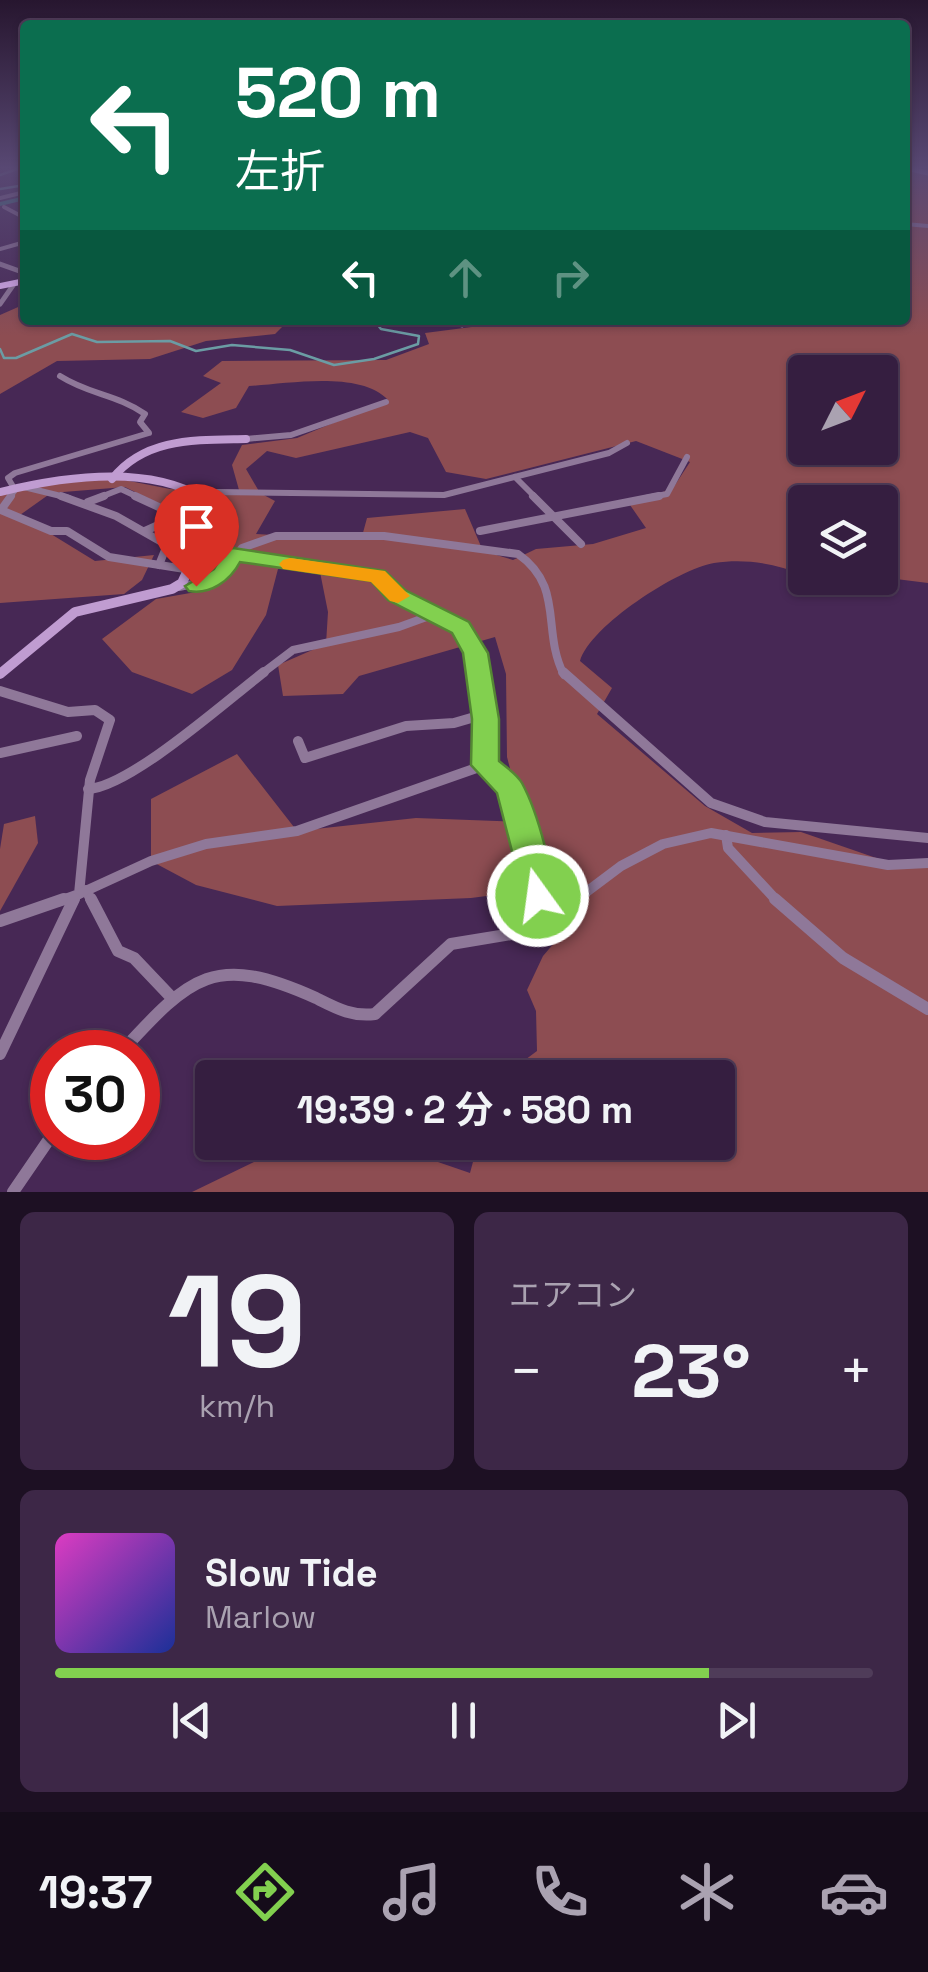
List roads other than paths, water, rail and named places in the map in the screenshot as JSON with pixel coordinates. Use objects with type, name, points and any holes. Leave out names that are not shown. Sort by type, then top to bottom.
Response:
[{"type":"street","points":[[0,304],[20,284]]},
{"type":"street","points":[[60,376],[86,392],[122,396],[144,414],[140,422],[148,433],[8,478],[17,487],[88,502],[144,531],[167,545],[158,565]]},
{"type":"street","points":[[112,479],[128,460],[162,446],[291,435],[386,402]]},
{"type":"street","points":[[202,498],[217,492],[444,495],[608,453],[628,443]]},
{"type":"street","points":[[480,531],[667,494],[686,457]]},
{"type":"street","points":[[515,477],[581,544]]},
{"type":"street","points":[[0,492],[17,487],[112,479],[174,484],[202,498],[214,513],[191,570],[175,587]]},
{"type":"street","points":[[17,487],[2,510],[12,516],[50,531],[67,531],[109,557],[191,570]]},
{"type":"street","points":[[88,502],[121,489],[178,516],[144,531]]},
{"type":"street","points":[[0,674],[74,612],[175,587],[196,586],[217,578],[233,555],[251,542],[274,536],[352,535],[518,554],[537,568],[550,590],[553,648],[566,679],[711,803],[766,822],[928,838]]},
{"type":"street","points":[[233,555],[378,576],[396,595],[454,622],[472,644],[485,714],[485,765],[509,787],[536,875],[538,896],[514,936]]},
{"type":"street","points":[[88,789],[105,788],[149,759],[236,697],[271,664],[293,650],[321,640],[404,626],[432,614]]},
{"type":"street","points":[[0,691],[68,712],[104,714],[110,726],[98,747],[88,789],[80,894],[0,1054]]},
{"type":"street","points":[[298,741],[306,758],[406,726],[440,726],[485,714]]},
{"type":"street","points":[[0,754],[77,736]]},
{"type":"street","points":[[0,921],[80,894],[151,861],[206,844],[297,831],[485,765]]},
{"type":"street","points":[[142,1030],[187,986],[216,974],[266,976],[362,1017],[390,1004],[451,944],[548,928],[584,890],[663,844],[711,833],[888,865],[928,863]]},
{"type":"street","points":[[726,835],[728,848],[801,928],[885,989],[928,1010]]},
{"type":"street","points":[[536,875],[584,890]]},
{"type":"street","points":[[80,894],[118,950],[134,958],[172,998]]},
{"type":"street","points":[[13,1192],[35,1160]]},
{"type":"waterway","points":[[0,349],[4,358],[16,358],[72,334],[97,342],[170,341],[196,351],[232,345],[290,350],[334,365],[374,359],[418,344],[419,336],[381,329],[378,325]]}]
